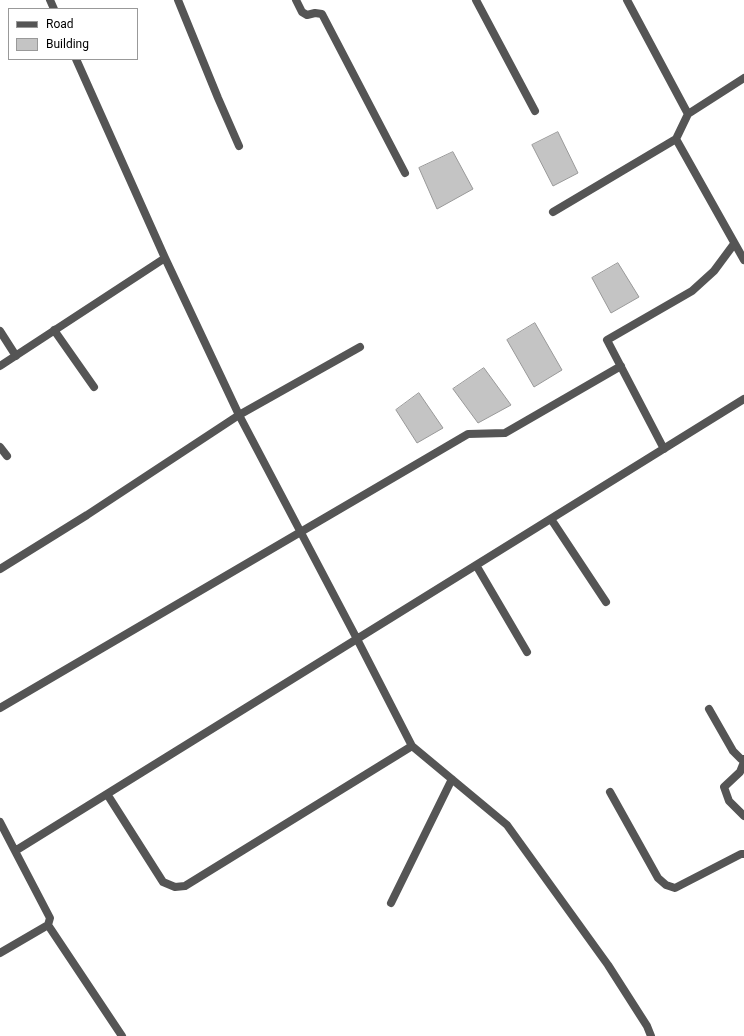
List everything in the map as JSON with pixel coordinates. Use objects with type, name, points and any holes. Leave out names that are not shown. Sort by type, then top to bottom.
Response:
[{"type":"street","points":[[178,0],[239,146]]},
{"type":"street","points":[[296,0],[302,12],[307,15],[315,13],[322,14],[405,173]]},
{"type":"street","points":[[476,0],[535,111]]},
{"type":"street","points":[[627,0],[688,114]]},
{"type":"street","points":[[76,60],[164,258],[239,415],[412,746],[507,825],[608,965],[647,1026],[651,1036]]},
{"type":"street","points":[[553,212],[676,138],[688,114],[744,78]]},
{"type":"street","points":[[676,138],[744,260]]},
{"type":"street","points":[[664,449],[607,340],[692,291],[714,271],[734,244]]},
{"type":"street","points":[[0,366],[164,258]]},
{"type":"street","points":[[54,330],[94,387]]},
{"type":"street","points":[[0,331],[16,356]]},
{"type":"street","points":[[0,569],[88,515],[239,415],[360,347]]},
{"type":"street","points":[[0,708],[468,434],[504,433],[621,366]]},
{"type":"street","points":[[15,851],[744,399]]},
{"type":"street","points":[[0,447],[7,456]]},
{"type":"street","points":[[551,519],[606,602]]},
{"type":"street","points":[[476,565],[528,652]]},
{"type":"street","points":[[709,709],[733,751],[744,761],[740,772],[724,787],[729,801],[744,816]]},
{"type":"street","points":[[107,794],[163,882],[176,887],[186,886],[412,746]]},
{"type":"street","points":[[391,903],[452,779]]},
{"type":"street","points":[[610,792],[648,862],[658,878],[666,885],[674,888],[741,854],[744,854]]},
{"type":"street","points":[[0,822],[50,918],[48,925],[0,953]]},
{"type":"street","points":[[48,925],[122,1036]]},
{"type":"building","points":[[558,132],[578,173],[553,186],[532,145]]},
{"type":"building","points":[[453,152],[473,189],[437,209],[419,168]]},
{"type":"building","points":[[618,263],[639,297],[611,313],[592,278]]},
{"type":"building","points":[[535,323],[562,370],[534,387],[507,340]]},
{"type":"building","points":[[484,368],[511,405],[478,423],[453,389]]},
{"type":"building","points":[[419,393],[443,428],[417,443],[396,410]]}]
